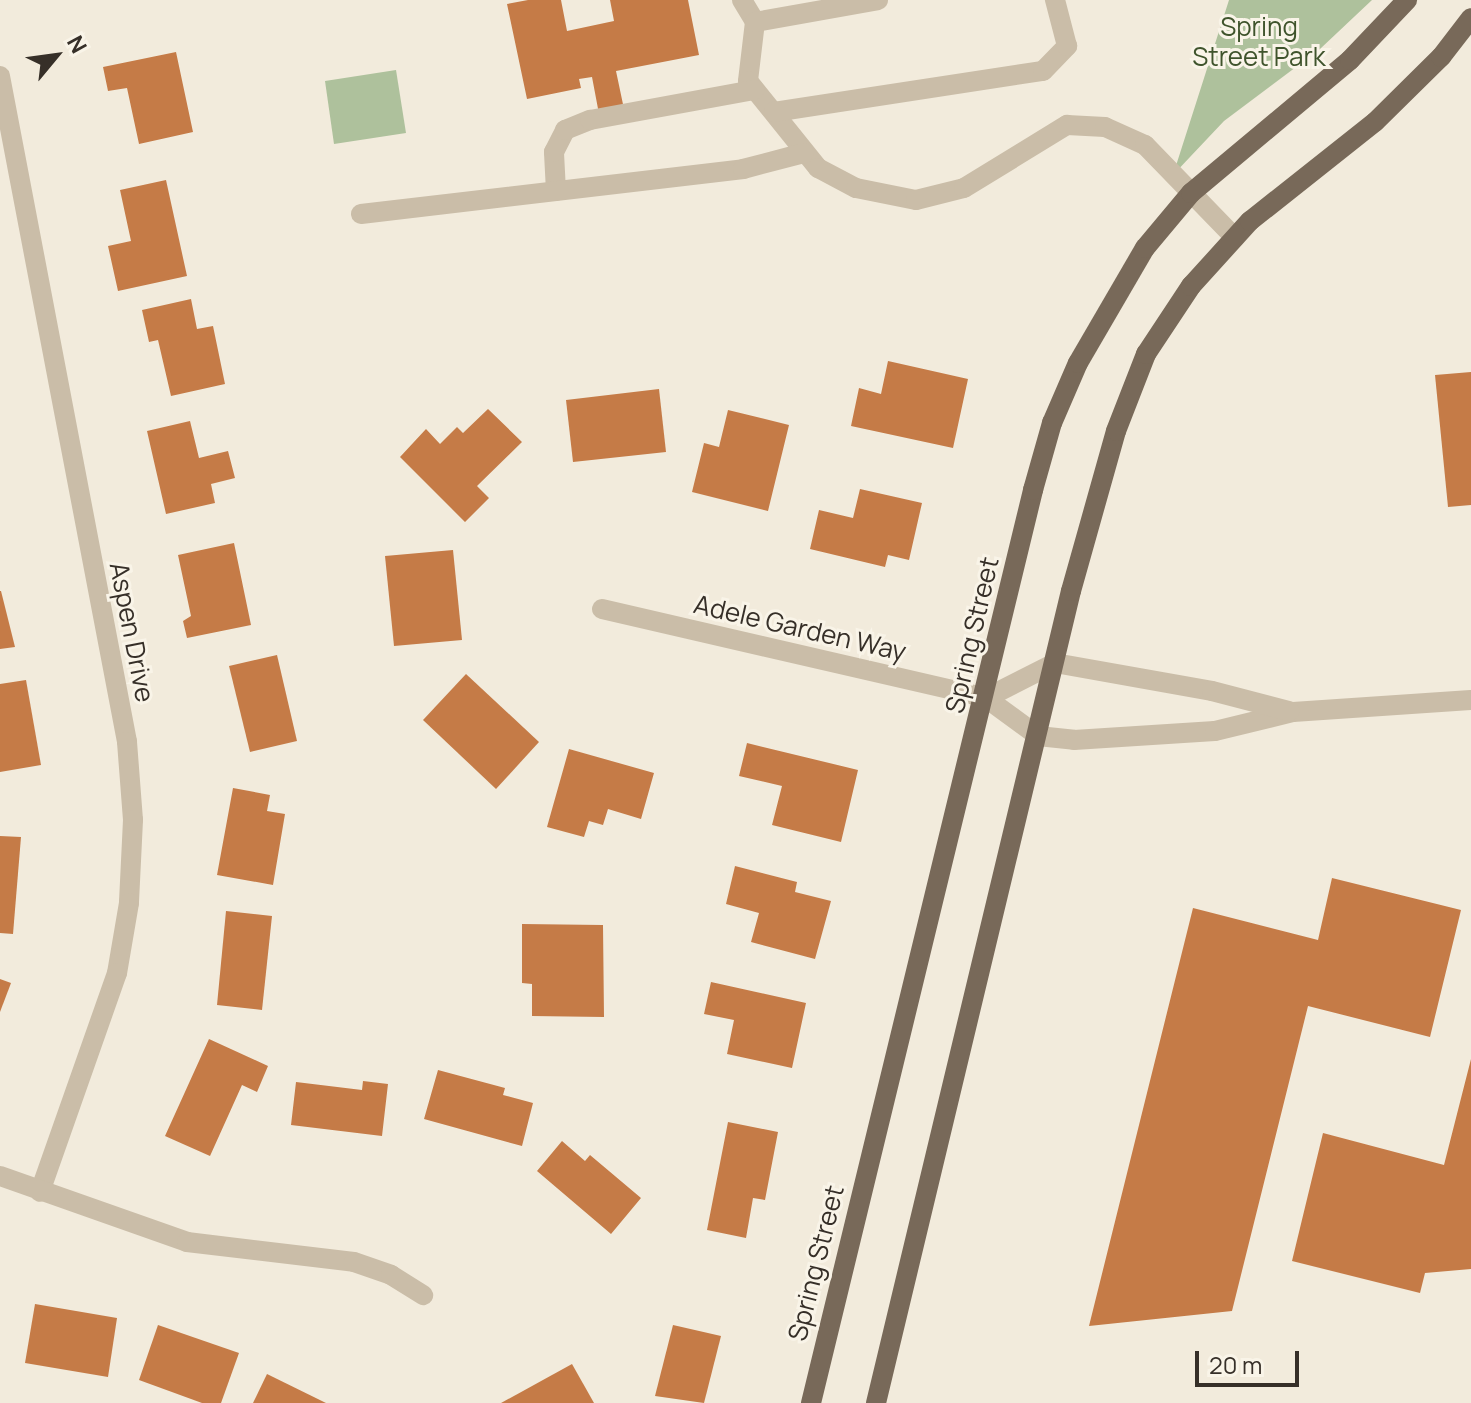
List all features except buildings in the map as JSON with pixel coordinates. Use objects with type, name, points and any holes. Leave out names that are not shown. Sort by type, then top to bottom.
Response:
[{"type":"main road","name":"Spring Street","points":[[811,1403],[850,1229],[986,698],[1052,423],[1110,301],[1191,193],[1350,60],[1407,0]]},
{"type":"main road","points":[[876,1403],[1089,522],[1146,354],[1191,286],[1235,238],[1375,122],[1441,57],[1471,18]]},
{"type":"street","points":[[742,0],[755,22],[748,81],[818,168],[856,188],[916,200],[964,188],[1067,125],[1105,127],[1145,145],[1235,238]]},
{"type":"street","points":[[755,22],[878,0]]},
{"type":"street","points":[[774,112],[1043,71],[1067,46],[1055,0]]},
{"type":"street","name":"Aspen Drive","points":[[0,76],[127,742],[133,820],[129,903],[117,973],[40,1192]]},
{"type":"street","points":[[556,191],[554,152],[565,130],[590,120],[754,90]]},
{"type":"street","points":[[361,214],[743,169],[804,153]]},
{"type":"street","name":"Adele Garden Way","points":[[602,609],[986,698]]},
{"type":"street","points":[[1293,712],[1212,691],[1055,663],[986,698],[1038,736],[1074,740],[1215,731],[1293,712],[1471,700]]},
{"type":"street","points":[[0,1176],[187,1242],[250,1254],[354,1262],[391,1275],[423,1295]]},
{"type":"green space","name":"Spring Street Park","points":[[1229,0],[1372,0],[1320,49],[1224,121],[1173,175]]},
{"type":"green space","points":[[396,70],[406,133],[334,144],[325,81]]}]
